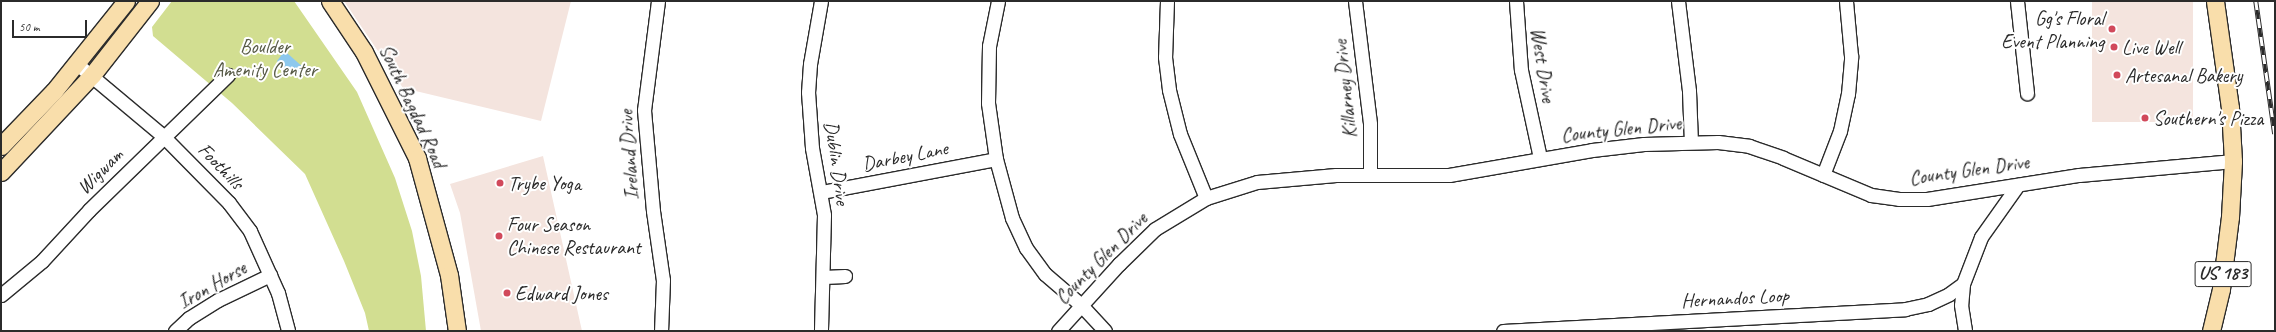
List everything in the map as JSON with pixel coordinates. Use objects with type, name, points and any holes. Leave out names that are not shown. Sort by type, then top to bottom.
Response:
[{"type":"main road","points":[[1,146],[77,64],[126,1]]},
{"type":"main road","points":[[1,172],[92,76],[150,1]]},
{"type":"main road","name":"South Bagdad Road","points":[[330,1],[364,52],[417,158],[449,275],[456,331]]},
{"type":"main road","name":"US 183","points":[[2212,331],[2226,253],[2233,161],[2230,108],[2215,1]]},
{"type":"street","name":"Ireland Drive","points":[[658,1],[648,65],[644,110],[650,182],[662,280],[661,331]]},
{"type":"street","name":"Dublin Drive","points":[[821,1],[810,64],[808,92],[812,148],[822,192],[826,238],[821,331]]},
{"type":"street","points":[[998,1],[991,27],[987,65],[988,104],[996,159],[1012,218],[1026,248],[1045,274],[1081,305],[1105,331]]},
{"type":"street","points":[[1167,1],[1166,57],[1171,101],[1189,160],[1206,198]]},
{"type":"street","name":"Killarney Drive","points":[[1355,1],[1370,124],[1370,174]]},
{"type":"street","name":"West Drive","points":[[1516,1],[1521,70],[1540,158]]},
{"type":"street","points":[[1678,1],[1689,91],[1691,142]]},
{"type":"street","points":[[1823,175],[1840,131],[1848,94],[1851,56],[1846,1]]},
{"type":"street","points":[[2017,1],[2028,93]]},
{"type":"street","name":"Foothills","points":[[77,64],[163,136],[229,203],[250,231],[278,293],[288,331]]},
{"type":"street","name":"Wigwam","points":[[1,295],[42,262],[163,136],[228,75]]},
{"type":"street","name":"County Glen Drive","points":[[1058,331],[1147,236],[1175,215],[1206,198],[1257,182],[1370,174],[1449,175],[1592,150],[1691,142],[1731,142],[1750,146],[1823,175],[1858,191],[1899,199],[1962,195],[2131,168],[2233,161]]},
{"type":"street","name":"Darbey Lane","points":[[822,192],[996,159]]},
{"type":"street","points":[[1965,331],[1961,305],[1963,284],[1981,237],[1995,214],[2018,185]]},
{"type":"street","name":"Iron Horse","points":[[175,331],[189,318],[218,300],[270,275]]},
{"type":"street","points":[[824,277],[845,276]]},
{"type":"street","name":"Hernandos Loop","points":[[1503,331],[1905,308],[1938,300],[1963,284]]},
{"type":"shaded area","points":[[344,1],[571,1],[541,121],[403,88]]},
{"type":"shaded area","points":[[2092,1],[2193,1],[2193,122],[2092,122]]},
{"type":"shaded area","points":[[543,156],[582,331],[481,331],[460,213],[450,184]]},
{"type":"green space","name":"Boulder Amenity Center","points":[[172,1],[294,1],[357,92],[395,178],[412,231],[421,276],[426,331],[369,331],[365,313],[344,261],[305,174],[232,103],[153,36],[152,27]]},
{"type":"water","points":[[283,53],[287,53],[304,68],[301,79],[291,72],[283,74],[277,61]]},
{"type":"railway","points":[[2256,1],[2275,134]]},
{"type":"place","name":"Gg's Floral Event Planning","points":[[2112,29]]},
{"type":"place","name":"Live Well","points":[[2114,47]]},
{"type":"place","name":"Artesanal Bakery","points":[[2117,75]]},
{"type":"place","name":"Southern's Pizza","points":[[2145,118]]},
{"type":"place","name":"Trybe Yoga","points":[[500,183]]},
{"type":"place","name":"Four Season Chinese Restaurant","points":[[499,236]]},
{"type":"place","name":"Edward Jones","points":[[507,293]]}]
